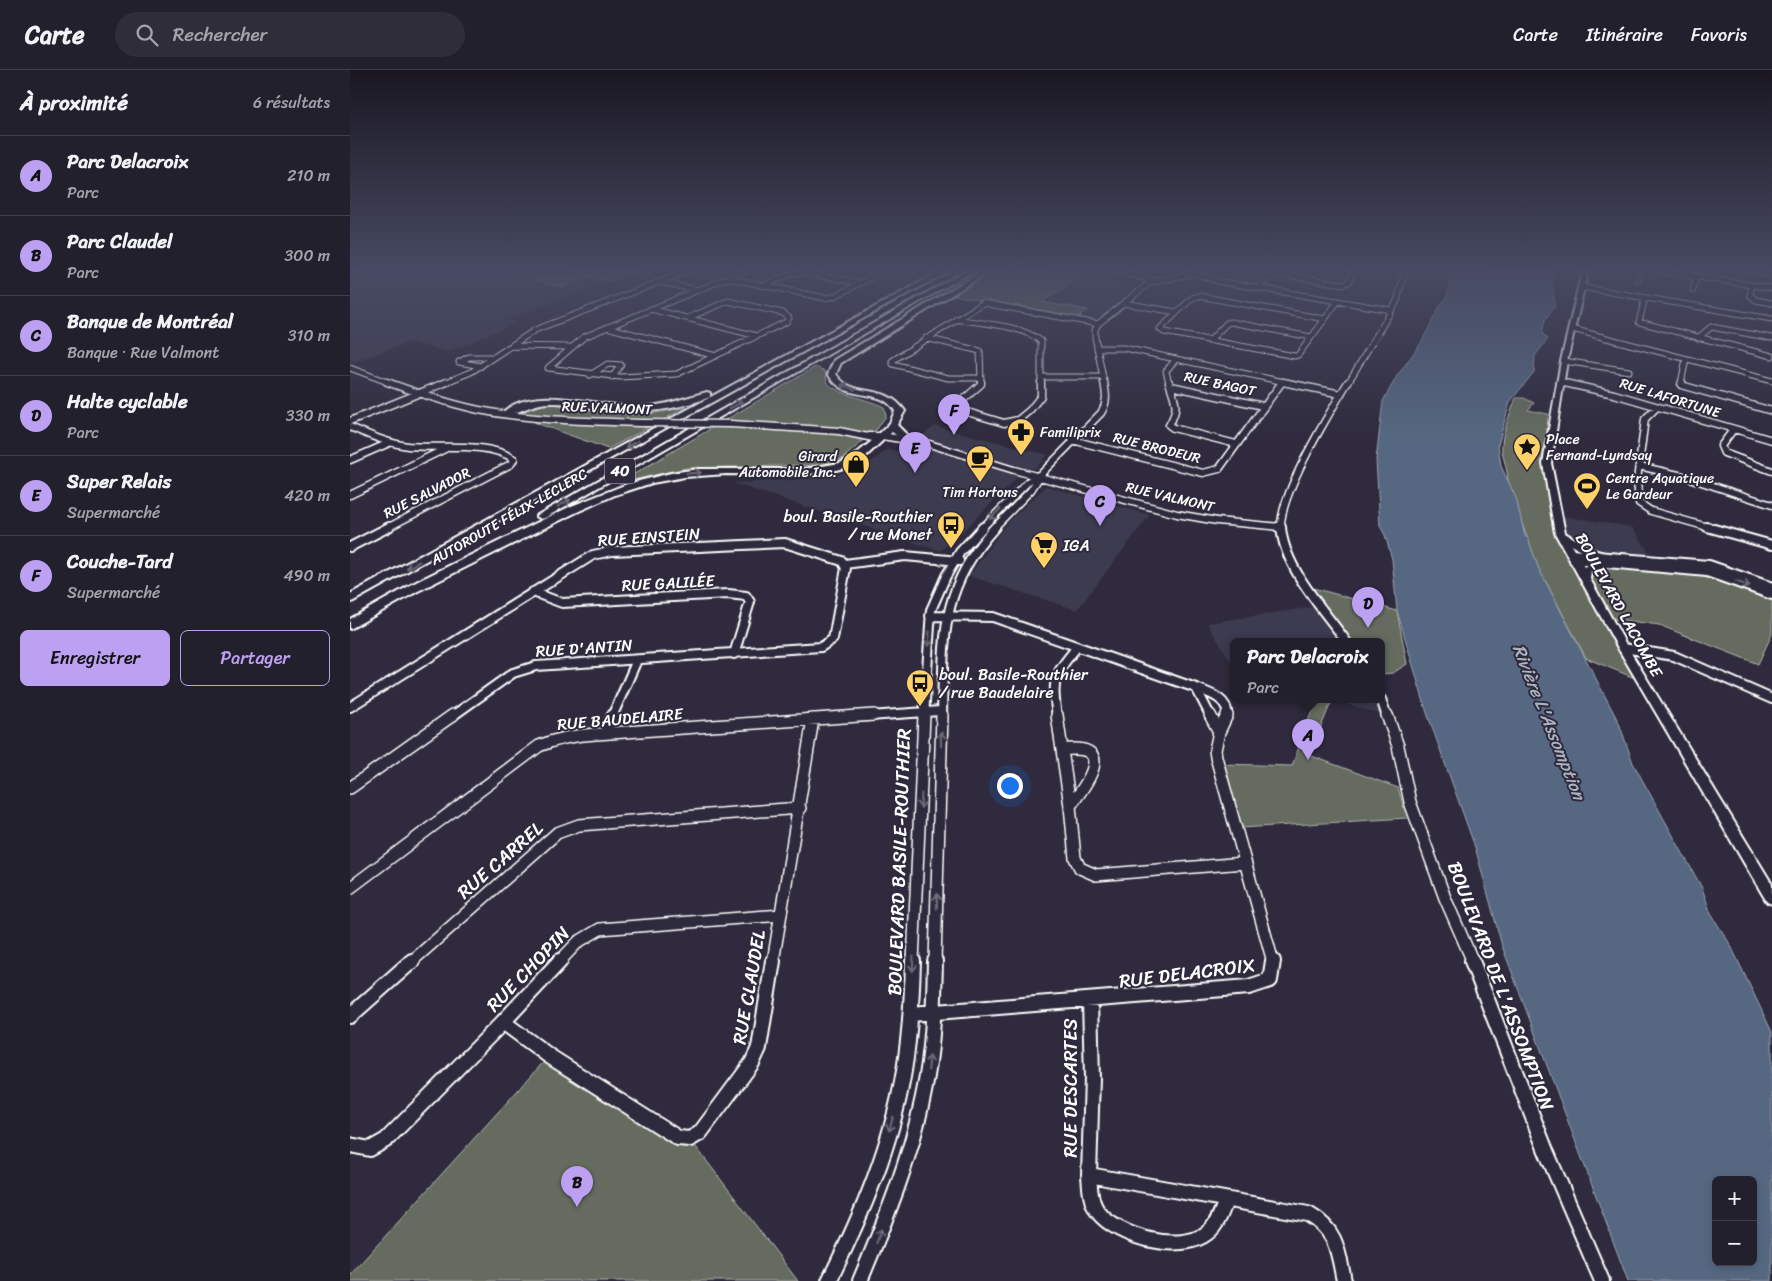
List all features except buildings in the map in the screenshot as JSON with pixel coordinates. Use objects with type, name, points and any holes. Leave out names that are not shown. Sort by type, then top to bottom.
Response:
[{"type":"highway","points":[[507,413],[526,404],[546,399],[627,410],[656,408],[696,399],[720,389],[833,328]]},
{"type":"highway","name":"AUTOROUTE FÉLIX-LECLERC","points":[[350,599],[844,328]]},
{"type":"highway","name":"AUTOROUTE FÉLIX-LECLERC","points":[[350,625],[872,328]]},
{"type":"highway","points":[[416,588],[572,510],[630,487],[660,478],[690,473],[824,470],[851,462],[876,437],[892,426],[900,413],[896,404],[883,397],[841,384],[832,376],[834,366],[849,353],[892,328]]},
{"type":"highway","points":[[892,426],[906,439]]},
{"type":"main road","name":"BOULEVARD LACOMBE","points":[[1572,329],[1560,382],[1547,463],[1560,534],[1623,648],[1772,897]]},
{"type":"main road","points":[[1560,534],[1587,551],[1609,560]]},
{"type":"main road","points":[[1585,581],[1586,570],[1609,560]]},
{"type":"street","points":[[350,421],[420,394],[481,366],[541,328]]},
{"type":"street","points":[[605,328],[584,337],[570,347],[549,364],[549,369],[612,377],[659,376],[685,371],[775,328]]},
{"type":"street","points":[[608,328],[716,356]]},
{"type":"street","points":[[725,328],[758,336]]},
{"type":"street","points":[[943,328],[892,362],[948,378],[981,378]]},
{"type":"street","points":[[926,338],[980,351],[981,384],[954,408],[1009,423],[1018,420],[1041,396],[1041,341],[1039,338],[1025,332],[1001,328]]},
{"type":"street","name":"BOULEVARD BASILE-ROUTHIER","points":[[860,1281],[898,1184],[917,1119],[928,1071],[934,1012],[940,711],[946,616],[952,591],[961,562],[978,532],[1030,480],[1040,475],[1072,440],[1101,413],[1106,405],[1108,396],[1097,348],[1096,328]]},
{"type":"street","points":[[1161,328],[1160,330],[1209,341],[1290,356],[1298,355],[1319,328]]},
{"type":"street","points":[[1209,341],[1222,328]]},
{"type":"street","points":[[1261,328],[1312,337]]},
{"type":"street","points":[[1344,638],[1295,570],[1282,535],[1281,527],[1284,508],[1291,486],[1341,394],[1381,328]]},
{"type":"street","points":[[1659,328],[1772,356]]},
{"type":"street","points":[[1698,338],[1710,328]]},
{"type":"street","points":[[1714,328],[1772,338]]},
{"type":"street","points":[[1572,329],[1626,340],[1686,359],[1772,381]]},
{"type":"street","points":[[511,346],[570,347]]},
{"type":"street","points":[[1097,348],[1124,348],[1341,394]]},
{"type":"street","points":[[481,366],[459,362],[469,357],[494,357]]},
{"type":"street","points":[[1176,359],[1166,372],[1177,412],[1169,422],[1170,426],[1236,444],[1282,382]]},
{"type":"street","points":[[1686,359],[1681,385],[1772,411]]},
{"type":"street","points":[[1564,361],[1630,371]]},
{"type":"street","points":[[590,375],[604,365],[614,363],[621,365],[612,377]]},
{"type":"street","name":"RUE VALMONT","points":[[350,368],[420,394],[463,406],[507,413],[570,420],[798,427],[906,439],[938,446],[968,457]]},
{"type":"street","points":[[1042,377],[1103,377]]},
{"type":"street","name":"RUE LAFORTUNE","points":[[1560,382],[1614,394],[1772,440]]},
{"type":"street","name":"RUE BAGOT","points":[[1171,386],[1264,406]]},
{"type":"street","points":[[1657,407],[1645,418],[1637,480],[1639,504],[1644,508],[1664,515],[1770,544],[1772,535]]},
{"type":"street","points":[[350,427],[389,444],[452,446]]},
{"type":"street","points":[[1733,430],[1721,446],[1724,453],[1772,471]]},
{"type":"street","name":"RUE VALMONT","points":[[876,437],[1040,475],[1191,517],[1281,527]]},
{"type":"street","name":"RUE BRODEUR","points":[[1072,440],[1207,472],[1219,469],[1236,444]]},
{"type":"street","points":[[350,460],[389,444]]},
{"type":"street","points":[[350,495],[452,446]]},
{"type":"street","name":"RUE SALVADOR","points":[[350,547],[511,464],[514,459],[508,455],[486,450],[452,446]]},
{"type":"street","points":[[1639,466],[1684,476],[1772,505]]},
{"type":"street","name":"BOULEVARD BASILE-ROUTHIER","points":[[829,1281],[860,1212],[888,1136],[901,1089],[911,1014],[930,616],[940,588],[961,562],[1038,483],[1040,475]]},
{"type":"street","name":"RUE EINSTEIN","points":[[350,707],[593,555],[612,551],[785,543],[845,564]]},
{"type":"street","points":[[845,564],[896,556],[961,562]]},
{"type":"street","points":[[1572,557],[1709,565],[1772,587]]},
{"type":"street","points":[[1609,560],[1707,572],[1772,595]]},
{"type":"street","name":"RUE D'ANTIN","points":[[350,788],[513,673],[524,668],[811,650],[827,645],[833,639],[846,568],[845,564]]},
{"type":"street","name":"RUE GALILÉE","points":[[533,592],[562,602],[728,594],[746,596],[750,602],[734,654]]},
{"type":"street","name":"RUE DELACROIX","points":[[911,1014],[1090,1002],[1249,987],[1270,980],[1273,959],[1244,863],[1216,757],[1215,750],[1219,732],[1228,718],[1226,707],[1217,697],[993,617],[930,616]]},
{"type":"street","points":[[1078,647],[1058,670],[1054,689],[1075,858],[1080,868],[1096,875],[1244,863]]},
{"type":"street","points":[[1623,648],[1674,656],[1772,699]]},
{"type":"street","points":[[604,733],[637,660]]},
{"type":"street","points":[[1196,688],[1219,732]]},
{"type":"street","name":"BOULEVARD DE L'ASSOMPTION","points":[[1382,703],[1398,746],[1410,802],[1445,898],[1480,979],[1546,1151],[1602,1281]]},
{"type":"street","name":"RUE BAUDELAIRE","points":[[350,888],[540,746],[564,737],[940,711]]},
{"type":"street","name":"RUE CLAUDEL","points":[[503,1022],[549,1056],[678,1138],[690,1139],[700,1133],[752,1063],[759,1048],[800,808],[813,719]]},
{"type":"street","points":[[1062,750],[1084,749],[1091,752],[1094,758],[1095,766],[1090,778],[1070,806]]},
{"type":"street","name":"RUE CARREL","points":[[350,1016],[557,833],[579,825],[800,808]]},
{"type":"street","name":"RUE CHOPIN","points":[[350,1145],[370,1149],[386,1140],[503,1022],[578,942],[600,929],[781,915]]},
{"type":"street","name":"RUE DESCARTES","points":[[1090,1002],[1092,1078],[1089,1175],[1092,1199],[1098,1212],[1116,1227],[1134,1236],[1178,1243],[1198,1239],[1208,1233],[1226,1200]]},
{"type":"street","name":"RUE DESCARTES","points":[[1089,1175],[1308,1214],[1321,1220],[1336,1242],[1344,1281]]},
{"type":"shaded area","points":[[350,328],[504,328],[448,352],[410,342],[350,363]]},
{"type":"shaded area","points":[[935,426],[1048,455],[1036,468],[1030,469],[1016,479],[940,551],[733,483],[833,476],[868,464],[887,450],[901,451]]},
{"type":"shaded area","points":[[1046,486],[1150,515],[1077,610],[969,576],[1008,522]]},
{"type":"shaded area","points":[[1556,515],[1632,527],[1654,559],[1605,554],[1578,544],[1567,535]]},
{"type":"shaded area","points":[[1319,606],[1344,638],[1230,638],[1230,660],[1207,623]]},
{"type":"shaded area","points":[[1344,703],[1380,703],[1385,716]]},
{"type":"green space","points":[[815,367],[825,371],[828,383],[839,391],[884,407],[886,416],[877,429],[842,459],[820,465],[686,468],[619,483]]},
{"type":"green space","points":[[1516,398],[1524,398],[1534,403],[1528,410],[1548,414],[1547,430],[1551,431],[1547,463],[1556,515],[1590,586],[1593,572],[1613,566],[1712,576],[1772,599],[1772,634],[1758,664],[1659,625],[1607,618],[1649,684],[1586,658],[1538,567],[1508,486],[1502,445],[1506,424]]},
{"type":"green space","points":[[539,404],[559,405],[626,415],[652,414],[687,407],[608,449],[536,423],[520,410]]},
{"type":"green space","points":[[1306,586],[1397,611],[1407,664],[1393,673],[1385,674],[1385,638],[1344,638]]},
{"type":"green space","points":[[1315,703],[1331,703],[1309,755],[1398,788],[1407,818],[1241,828],[1223,764],[1292,766]]},
{"type":"green space","points":[[549,1056],[690,1139],[798,1281],[350,1281],[350,1275]]},
{"type":"water","name":"Rivière L'Assomption","points":[[1429,328],[1543,328],[1542,333],[1548,339],[1535,356],[1534,372],[1510,402],[1498,445],[1501,466],[1516,498],[1525,536],[1528,538],[1538,567],[1619,723],[1633,763],[1702,888],[1711,914],[1730,944],[1772,1032],[1772,1281],[1628,1281],[1502,946],[1475,847],[1427,713],[1397,611],[1392,559],[1385,535],[1380,526],[1376,460],[1383,401],[1397,376],[1421,343]]},
{"type":"place","name":"Couche-Tard","points":[[954,435]]},
{"type":"place","name":"Familiprix","points":[[1021,456]]},
{"type":"place","name":"Place Fernand-Lyndsay","points":[[1527,471]]},
{"type":"place","name":"Super Relais","points":[[915,473]]},
{"type":"place","name":"Tim Hortons","points":[[980,483]]},
{"type":"place","name":"Girard Automobile Inc.","points":[[856,488]]},
{"type":"place","name":"Centre Aquatique Le Gardeur","points":[[1587,510]]},
{"type":"place","name":"Banque de Montréal","points":[[1100,526]]},
{"type":"place","name":"boul. Basile-Routhier / rue Monet","points":[[951,549]]},
{"type":"place","name":"IGA","points":[[1044,569]]},
{"type":"place","name":"Halte cyclable","points":[[1368,628]]},
{"type":"place","name":"boul. Basile-Routhier / rue Baudelaire","points":[[920,707]]},
{"type":"place","name":"Parc Delacroix","points":[[1308,760]]},
{"type":"place","name":"Parc Claudel","points":[[577,1207]]}]
